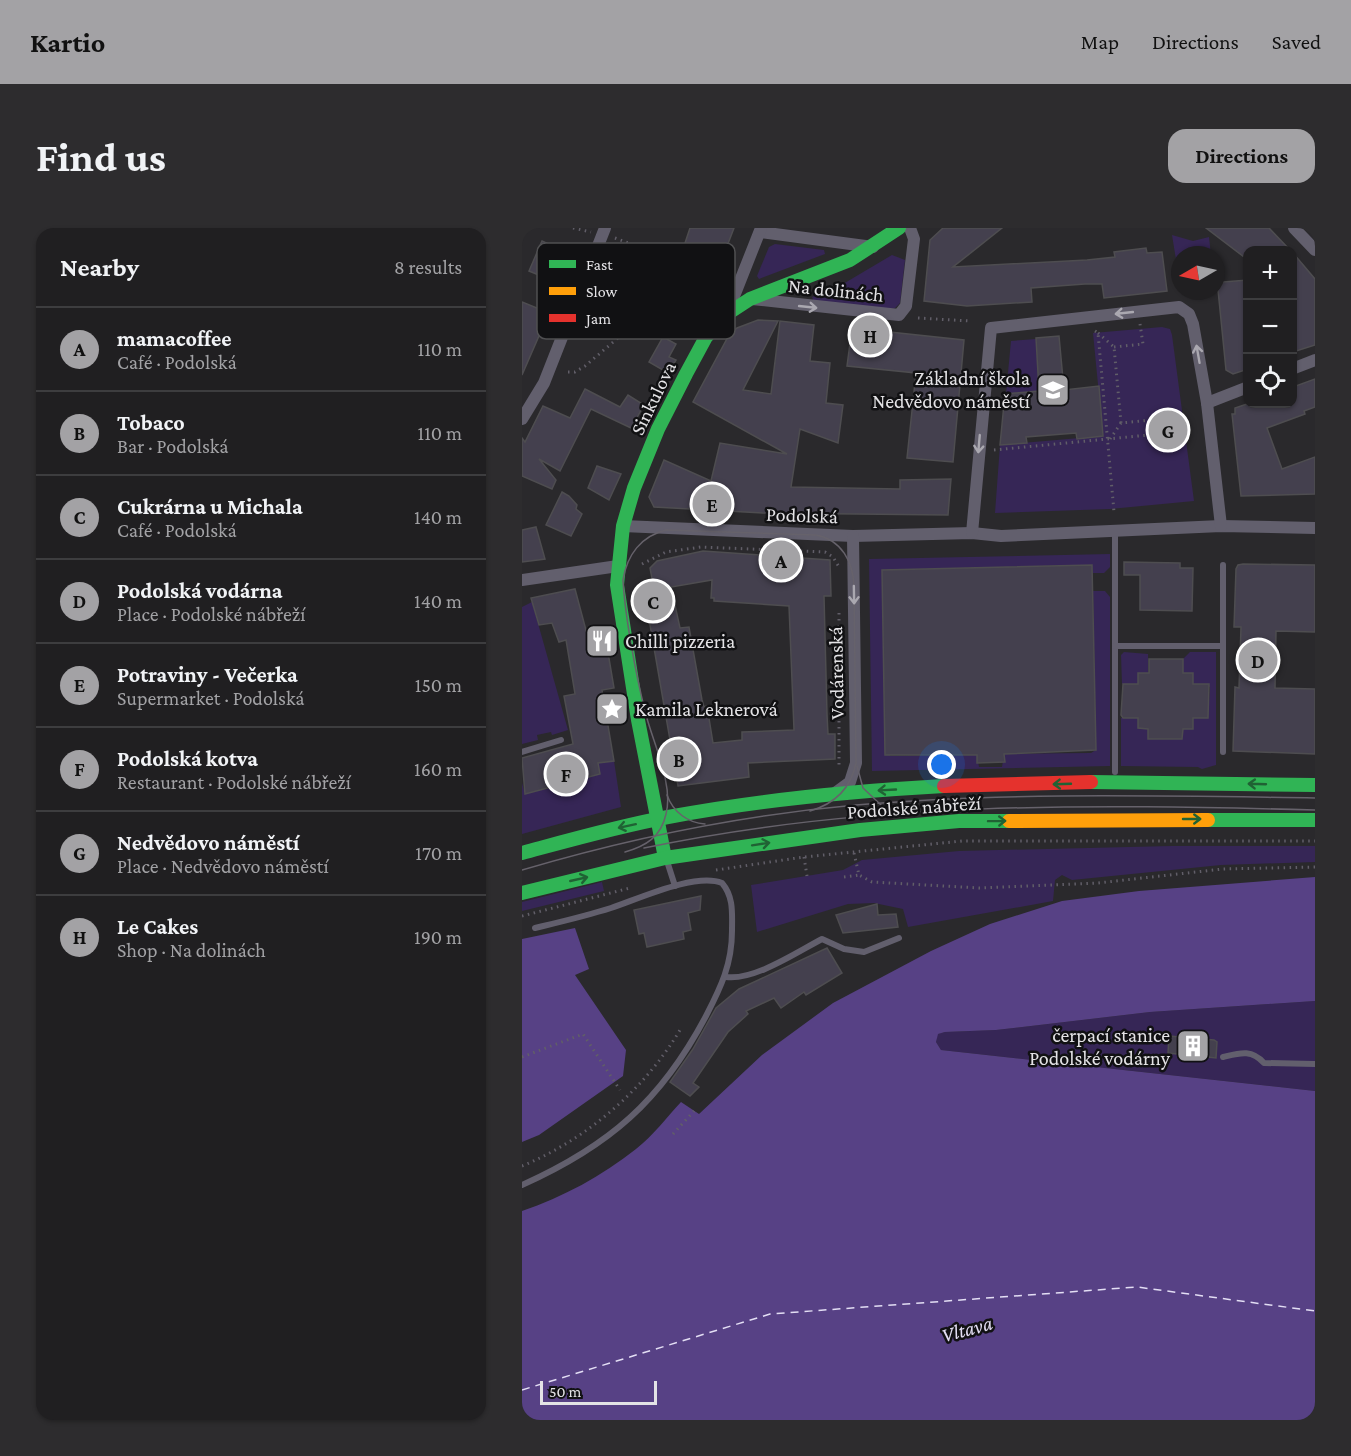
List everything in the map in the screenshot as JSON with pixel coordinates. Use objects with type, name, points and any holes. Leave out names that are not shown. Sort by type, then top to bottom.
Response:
[{"type":"main road","name":"Na dolinách","points":[[735,309],[750,299],[850,260],[899,228]]},
{"type":"main road","name":"Sinkulova","points":[[623,526],[634,488],[658,429],[705,339]]},
{"type":"main road","points":[[623,526],[617,585],[638,720],[665,858]]},
{"type":"main road","name":"Podolské nábřeží","points":[[522,853],[658,820],[828,795],[883,790],[1088,783],[1315,785]]},
{"type":"main road","name":"Podolské nábřeží","points":[[522,893],[665,858],[860,830],[959,821],[1315,820]]},
{"type":"street","name":"Na dolinách","points":[[750,299],[899,315],[906,306],[914,239],[910,228]]},
{"type":"street","points":[[1294,228],[1315,250]]},
{"type":"street","points":[[761,230],[873,247]]},
{"type":"street","name":"Sinkulova","points":[[735,294],[761,230]]},
{"type":"street","points":[[972,533],[991,328],[1182,308],[1189,314],[1193,324],[1207,403],[1221,526]]},
{"type":"street","points":[[522,419],[544,383],[562,339]]},
{"type":"street","points":[[1297,367],[1315,360]]},
{"type":"street","points":[[1207,403],[1243,389]]},
{"type":"street","name":"Podolská","points":[[623,526],[853,536],[972,533],[1001,536],[1221,526],[1315,528]]},
{"type":"street","name":"Vodárenská","points":[[828,795],[841,790],[850,782],[856,763],[853,536]]},
{"type":"street","points":[[522,580],[618,566]]},
{"type":"lane","points":[[1114,531],[1115,772]]},
{"type":"lane","points":[[1223,565],[1223,752]]},
{"type":"lane","points":[[1115,646],[1223,646]]},
{"type":"lane","points":[[522,752],[561,740]]},
{"type":"lane","points":[[665,858],[675,886]]},
{"type":"lane","points":[[522,1185],[576,1159],[631,1118],[653,1096],[678,1065],[726,977],[732,953],[730,893],[717,881],[675,886],[609,908],[535,928]]},
{"type":"lane","points":[[726,977],[735,979],[753,974],[822,939],[844,950],[864,952],[899,938]]},
{"type":"lane","points":[[1223,1058],[1242,1052],[1256,1055],[1264,1064],[1315,1064]]},
{"type":"path","points":[[573,228],[604,233],[631,243]]},
{"type":"path","points":[[918,318],[970,321]]},
{"type":"path","points":[[1114,347],[1143,344],[1140,324]]},
{"type":"path","points":[[1091,328],[1114,347],[1121,423],[1109,440]]},
{"type":"path","points":[[1098,333],[1114,512]]},
{"type":"path","points":[[568,372],[575,372],[585,366],[617,339]]},
{"type":"path","points":[[994,450],[1189,431],[1172,418],[1121,423]]},
{"type":"path","points":[[642,564],[666,552],[701,547],[785,549],[825,552],[833,557],[839,566],[839,578]]},
{"type":"path","points":[[839,612],[839,776]]},
{"type":"path","points":[[707,871],[804,857],[962,841],[1315,841]]},
{"type":"path","points":[[854,853],[859,875]]},
{"type":"path","points":[[804,857],[807,876]]},
{"type":"path","points":[[844,877],[859,875],[872,882],[886,884],[980,888],[1098,883],[1223,869],[1315,867]]},
{"type":"path","points":[[522,916],[638,886]]},
{"type":"path","points":[[522,1166],[571,1141],[599,1121],[664,1056],[680,1030]]},
{"type":"path","points":[[522,1057],[583,1034],[620,1090]]},
{"type":"path","points":[[673,1134],[694,1111]]},
{"type":"shaded area","points":[[1172,235],[1193,241],[1209,237],[1210,246],[1174,246]]},
{"type":"shaded area","points":[[775,244],[824,250],[825,254],[759,279],[757,276],[769,247]]},
{"type":"shaded area","points":[[892,255],[905,260],[900,303],[895,308],[887,310],[814,302],[812,297],[843,284]]},
{"type":"shaded area","points":[[1162,327],[1170,329],[1172,335],[1194,501],[1110,509],[995,513],[1000,445],[1103,436],[1093,333]]},
{"type":"shaded area","points":[[1036,339],[1039,391],[1006,394],[1011,341]]},
{"type":"shaded area","points":[[1110,554],[1110,567],[1104,573],[1093,573],[1092,566],[1087,565],[882,570],[890,756],[977,755],[979,767],[1002,767],[1004,754],[1091,753],[1096,750],[1093,591],[1105,591],[1110,597],[1110,766],[872,771],[869,559]]},
{"type":"shaded area","points":[[532,602],[568,730],[552,735],[551,732],[537,735],[538,740],[522,744],[522,607]]},
{"type":"shaded area","points":[[1124,652],[1148,654],[1148,673],[1138,673],[1138,684],[1122,684],[1121,655]]},
{"type":"shaded area","points":[[1190,652],[1216,652],[1216,765],[1202,769],[1198,767],[1121,766],[1121,718],[1138,718],[1138,728],[1148,729],[1149,739],[1182,739],[1183,729],[1193,729],[1193,718],[1208,718],[1210,687],[1193,684],[1193,674],[1183,673],[1183,659]]},
{"type":"shaded area","points":[[614,761],[621,807],[522,834],[522,783],[525,794],[600,774],[598,763]]},
{"type":"shaded area","points":[[1171,846],[1315,846],[1315,862],[1221,865],[1072,880],[1062,875],[1055,880],[1053,901],[908,927],[903,909],[874,903],[848,904],[757,932],[751,885],[843,870],[862,860],[959,851]]},
{"type":"shaded area","points":[[602,882],[604,891],[522,911],[522,902]]},
{"type":"shaded area","points":[[1315,1001],[1315,1091],[941,1050],[936,1042],[937,1034],[945,1032],[996,1030],[1150,1012]]},
{"type":"water","name":"Vltava","points":[[1315,877],[1315,1001],[1150,1012],[996,1030],[945,1032],[938,1034],[936,1042],[941,1050],[1315,1091],[1315,1420],[522,1420],[522,1211],[567,1192],[610,1168],[642,1144],[681,1102],[699,1114],[762,1055],[833,1003],[931,951],[990,924],[1062,901],[1139,891]]},
{"type":"water","points":[[575,928],[589,969],[575,975],[626,1050],[623,1076],[539,1135],[522,1142],[522,939]]},
{"type":"building","points":[[690,228],[734,228],[728,243],[685,243]]},
{"type":"building","points":[[943,228],[1002,228],[953,267],[1087,260],[1115,257],[1114,252],[1146,248],[1147,253],[1162,252],[1167,291],[1104,298],[1102,284],[1085,284],[1031,288],[1032,302],[967,306],[924,301],[930,240]]},
{"type":"building","points":[[1206,228],[1269,228],[1286,246],[1243,246],[1243,256]]},
{"type":"building","points":[[537,253],[537,274],[529,271]]},
{"type":"building","points":[[1297,258],[1315,279],[1315,345],[1297,351]]},
{"type":"building","points":[[1243,280],[1243,371],[1233,374],[1226,370],[1219,300],[1225,300],[1225,282]]},
{"type":"building","points":[[522,302],[537,308],[538,339],[522,375]]},
{"type":"building","points":[[758,320],[778,321],[743,390],[771,394],[780,321],[814,325],[810,361],[830,363],[826,403],[843,405],[838,443],[800,429],[791,487],[900,489],[900,480],[951,479],[948,515],[763,513],[654,507],[649,497],[664,460],[711,481],[720,443],[787,454],[693,402],[727,339],[735,339],[737,328]]},
{"type":"building","points":[[852,328],[964,340],[953,462],[907,458],[916,373],[847,366]]},
{"type":"building","name":"Základní škola Nedvědovo náměstí","points":[[1059,336],[1064,390],[1099,386],[1103,436],[1077,439],[1076,433],[1026,437],[1027,443],[1000,445],[1005,394],[1039,391],[1036,338]]},
{"type":"building","points":[[662,339],[676,344],[669,357],[676,360],[668,373],[649,362]]},
{"type":"building","points":[[1315,379],[1315,407],[1304,411],[1305,414],[1267,428],[1282,469],[1315,457],[1315,494],[1241,496],[1232,414],[1235,414],[1235,408],[1243,405],[1243,408],[1297,408],[1297,386]]},
{"type":"building","points":[[585,389],[620,407],[628,395],[644,405],[631,428],[591,409],[560,471],[539,459],[556,480],[552,489],[522,476],[522,438],[525,442],[543,406],[570,418]]},
{"type":"building","points":[[597,466],[621,474],[609,500],[588,488]]},
{"type":"building","points":[[562,492],[569,496],[577,505],[576,509],[582,514],[571,536],[546,525]]},
{"type":"building","points":[[536,527],[545,559],[522,562],[522,530]]},
{"type":"building","points":[[703,551],[830,560],[831,596],[824,596],[828,734],[835,734],[835,759],[748,763],[749,777],[678,786],[645,596],[655,594],[650,568],[657,561]],"holes":[[[712,580],[711,598],[714,598],[714,601],[789,606],[794,730],[742,732],[742,740],[713,743],[707,706],[704,707],[702,700],[689,627],[680,628],[671,587]]]},
{"type":"building","points":[[1124,562],[1180,563],[1180,568],[1193,568],[1192,611],[1140,610],[1140,575],[1124,575]]},
{"type":"building","points":[[1092,565],[1096,750],[1004,754],[1005,762],[977,763],[977,755],[885,755],[882,570]]},
{"type":"building","points":[[1238,565],[1315,565],[1315,632],[1276,631],[1275,688],[1315,689],[1315,754],[1233,751],[1235,687],[1239,688],[1241,627],[1234,627],[1236,569]]},
{"type":"building","points":[[575,589],[587,634],[604,629],[614,688],[602,690],[614,761],[598,763],[600,774],[525,794],[522,758],[573,744],[564,696],[575,694],[566,640],[559,642],[552,623],[539,625],[531,598]]},
{"type":"building","points":[[1149,659],[1183,659],[1183,673],[1193,673],[1193,684],[1209,684],[1208,718],[1193,718],[1193,729],[1183,729],[1182,739],[1148,739],[1148,729],[1138,728],[1138,718],[1123,718],[1121,715],[1123,684],[1138,684],[1138,673],[1149,673]]},
{"type":"building","points":[[701,896],[700,910],[688,913],[691,930],[683,932],[684,939],[647,947],[644,933],[639,934],[634,910]]},
{"type":"building","points":[[877,904],[878,915],[896,914],[898,927],[843,933],[836,915]]},
{"type":"building","points":[[827,948],[842,973],[806,995],[804,992],[781,1008],[774,998],[746,1011],[748,1014],[728,1032],[693,1083],[699,1087],[690,1096],[670,1082],[693,1049],[716,1008],[739,989]]},
{"type":"building","name":"čerpací stanice Podolské vodárny","points":[[1169,1036],[1214,1040],[1217,1042],[1216,1058],[1168,1053]]},
{"type":"ferry route","points":[[522,1390],[770,1314],[1137,1287],[1315,1311]]},
{"type":"tram line","points":[[625,852],[640,847],[656,835],[664,822],[668,802],[665,776],[645,711],[635,663],[623,580],[628,562],[642,542],[666,530],[816,535],[833,542],[844,553],[851,569],[854,586],[856,763],[850,780],[840,794],[827,804],[810,811]]},
{"type":"tram line","points":[[857,766],[863,788],[881,805]]},
{"type":"tram line","points":[[667,795],[673,807],[682,816],[705,824]]},
{"type":"tram line","points":[[522,870],[563,858],[688,829],[772,815],[856,805],[1028,797],[1315,798]]},
{"type":"tram line","points":[[644,848],[811,821],[978,809],[1146,807],[1315,810]]},
{"type":"traffic: fast","points":[[735,309],[750,299],[850,260],[899,228]]},
{"type":"traffic: fast","points":[[665,858],[638,720],[617,585],[623,526],[634,488],[658,429],[705,339]]},
{"type":"traffic: fast","points":[[1091,782],[1315,785]]},
{"type":"traffic: fast","points":[[522,853],[631,825],[702,811],[805,797],[944,786]]},
{"type":"traffic: fast","points":[[1208,820],[1315,820]]},
{"type":"traffic: fast","points":[[522,893],[665,858],[860,830],[959,821],[1009,821]]},
{"type":"traffic: slow","points":[[1009,821],[1208,820]]},
{"type":"traffic: jam","points":[[944,786],[1091,782]]},
{"type":"place","name":"Le Cakes","points":[[870,335]]},
{"type":"place","name":"Základní škola Nedvědovo náměstí","points":[[1053,390]]},
{"type":"place","name":"Nedvědovo náměstí","points":[[1168,430]]},
{"type":"place","name":"Potraviny - Večerka","points":[[712,504]]},
{"type":"place","name":"mamacoffee","points":[[781,560]]},
{"type":"place","name":"Cukrárna u Michala","points":[[653,601]]},
{"type":"place","name":"Chilli pizzeria","points":[[602,641]]},
{"type":"place","name":"Podolská vodárna","points":[[1258,660]]},
{"type":"place","name":"Kamila Leknerová","points":[[612,709]]},
{"type":"place","name":"Tobaco","points":[[679,759]]},
{"type":"place","name":"Podolská kotva","points":[[566,774]]},
{"type":"place","name":"čerpací stanice Podolské vodárny","points":[[1193,1046]]}]
